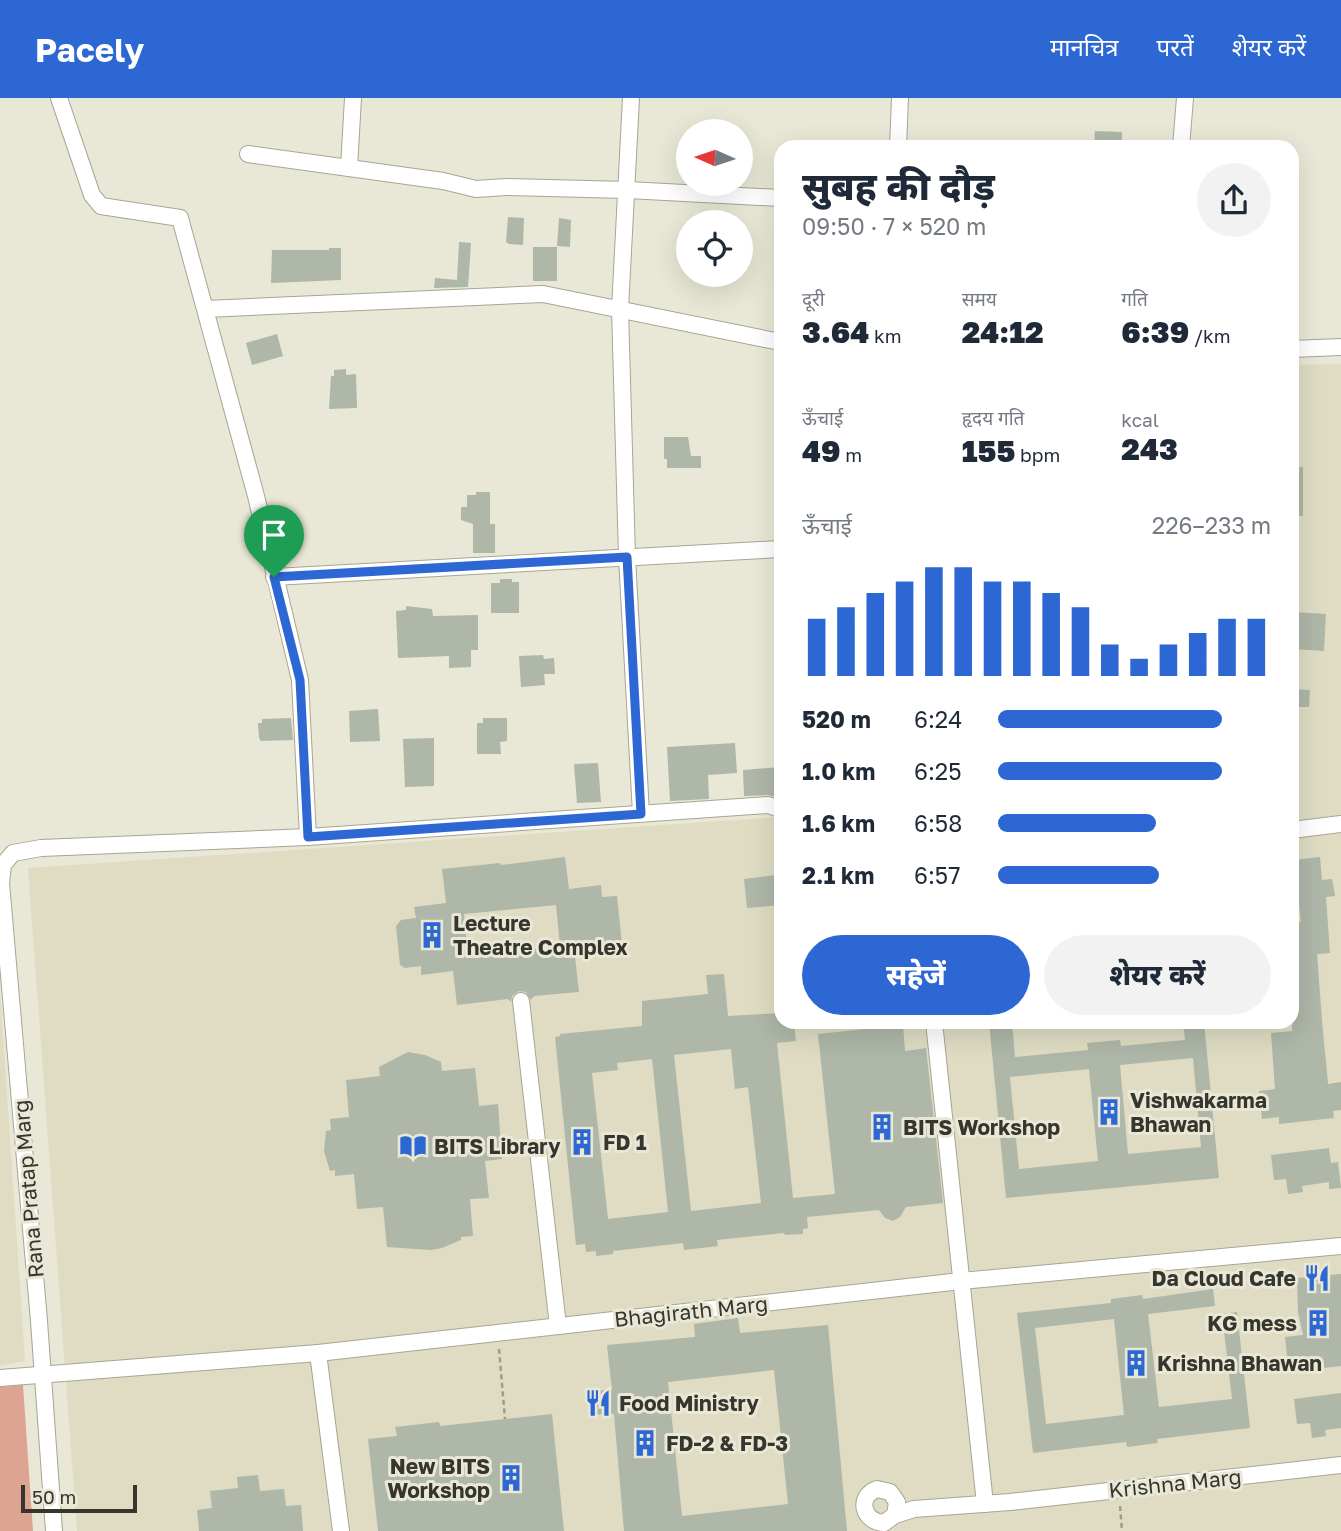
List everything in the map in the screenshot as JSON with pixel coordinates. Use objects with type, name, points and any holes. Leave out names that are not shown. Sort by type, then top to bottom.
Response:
[{"type":"street","points":[[59,98],[92,195],[101,206],[180,218],[206,309],[300,680],[308,837],[768,805],[774,807]]},
{"type":"street","points":[[349,168],[353,98]]},
{"type":"street","points":[[631,98],[620,309],[627,557],[641,814]]},
{"type":"street","points":[[898,140],[900,98]]},
{"type":"street","points":[[1182,140],[1185,98]]},
{"type":"street","points":[[248,154],[443,181],[476,189],[506,187],[628,190],[774,198]]},
{"type":"street","points":[[206,309],[543,294],[774,341]]},
{"type":"street","points":[[1299,349],[1341,348]]},
{"type":"street","points":[[274,577],[774,548]]},
{"type":"street","points":[[1299,829],[1341,824]]},
{"type":"street","name":"Rana Pratap Marg","points":[[54,1531],[38,1307],[0,883],[3,865],[13,853],[41,848],[308,837]]},
{"type":"street","points":[[521,1001],[558,1326]]},
{"type":"street","points":[[935,1029],[985,1504]]},
{"type":"street","name":"Bhagirath Marg","points":[[0,1378],[318,1353],[961,1282],[1341,1246]]},
{"type":"street","points":[[318,1353],[341,1531]]},
{"type":"street","name":"Krishna Marg","points":[[890,1522],[914,1510],[1010,1502],[1341,1465]]},
{"type":"path","points":[[497,1333],[506,1419]]},
{"type":"path","points":[[1119,1490],[1122,1531]]},
{"type":"shaded area","points":[[1341,364],[1341,1531],[77,1531],[28,868],[774,817],[774,1029],[1299,1029],[1299,365]]},
{"type":"shaded area","points":[[0,991],[25,1361],[0,1366]]},
{"type":"shaded area","points":[[23,1385],[33,1531],[0,1531],[0,1387]]},
{"type":"building","points":[[1095,131],[1122,132],[1122,140],[1094,140]]},
{"type":"building","points":[[508,217],[524,218],[523,245],[506,242]]},
{"type":"building","points":[[559,218],[571,220],[570,247],[557,246]]},
{"type":"building","points":[[459,242],[471,243],[468,287],[434,288],[435,278],[457,280]]},
{"type":"building","points":[[533,247],[557,247],[557,281],[533,281]]},
{"type":"building","points":[[341,248],[341,280],[271,283],[272,250]]},
{"type":"building","points":[[277,334],[283,356],[252,365],[246,343]]},
{"type":"building","points":[[346,369],[346,375],[356,374],[357,408],[329,409],[331,376],[334,376],[334,370]]},
{"type":"building","points":[[664,437],[688,437],[691,456],[701,456],[701,468],[667,468],[667,459],[664,459]]},
{"type":"building","points":[[1299,467],[1303,467],[1303,516],[1299,516]]},
{"type":"building","points":[[476,492],[490,492],[490,524],[495,524],[495,553],[473,553],[473,524],[461,520],[461,507],[467,507],[467,495],[476,495]]},
{"type":"building","points":[[500,579],[519,582],[519,613],[491,613],[491,583],[500,583]]},
{"type":"building","points":[[406,606],[432,609],[433,616],[478,615],[478,650],[471,650],[471,667],[449,668],[449,656],[398,658],[396,611],[406,610]]},
{"type":"building","points":[[1299,612],[1326,614],[1324,651],[1299,649]]},
{"type":"building","points":[[543,655],[544,659],[554,658],[555,674],[544,674],[545,685],[521,687],[519,656]]},
{"type":"building","points":[[1299,689],[1310,690],[1309,707],[1299,707]]},
{"type":"building","points":[[378,709],[380,741],[350,742],[349,711]]},
{"type":"building","points":[[291,718],[293,740],[261,741],[258,723],[262,723],[262,719]]},
{"type":"building","points":[[483,718],[507,718],[507,741],[500,742],[501,754],[477,754],[477,723],[483,723]]},
{"type":"building","points":[[434,738],[434,786],[405,787],[403,739]]},
{"type":"building","points":[[735,743],[737,773],[708,775],[709,799],[670,801],[667,747]]},
{"type":"building","points":[[598,763],[601,802],[577,803],[574,764]]},
{"type":"building","points":[[774,767],[774,796],[744,796],[743,770]]},
{"type":"building","name":"Lecture Theatre Complex","points":[[565,857],[569,889],[601,885],[602,897],[617,896],[622,944],[599,947],[600,955],[575,957],[579,992],[534,996],[531,1000],[526,992],[519,991],[512,996],[511,1002],[508,999],[457,1005],[453,971],[421,975],[421,966],[405,968],[400,965],[396,926],[401,920],[416,918],[414,907],[446,903],[442,869]],"holes":[[[556,905],[560,946],[468,956],[464,914]]]},
{"type":"building","points":[[1320,857],[1322,880],[1332,879],[1335,896],[1326,897],[1330,953],[1317,954],[1328,1084],[1341,1082],[1341,1110],[1333,1111],[1334,1118],[1279,1124],[1279,1117],[1262,1119],[1259,1091],[1275,1089],[1271,1033],[1299,1029],[1299,859]]},
{"type":"building","points":[[774,875],[774,906],[747,908],[744,879]]},
{"type":"building","name":"FD 1","points":[[724,974],[728,1016],[774,1013],[774,1029],[795,1029],[796,1041],[777,1043],[793,1198],[835,1194],[818,1034],[865,1029],[903,1029],[905,1051],[926,1048],[943,1203],[906,1207],[900,1217],[893,1221],[885,1218],[879,1210],[807,1217],[808,1228],[803,1229],[803,1234],[784,1233],[717,1240],[718,1246],[684,1250],[683,1243],[613,1251],[613,1254],[596,1256],[596,1251],[586,1252],[585,1244],[576,1245],[555,1037],[560,1034],[642,1026],[642,1001],[708,994],[706,975]],"holes":[[[731,1049],[735,1089],[748,1087],[761,1203],[691,1211],[674,1055]],[[652,1059],[668,1212],[608,1219],[592,1073],[618,1070],[617,1063]]]},
{"type":"building","name":"Vishwakarma Bhawan","points":[[990,1029],[1013,1029],[1015,1057],[1088,1050],[1087,1043],[1120,1040],[1121,1046],[1185,1040],[1184,1029],[1205,1029],[1219,1178],[1006,1198]],"holes":[[[1193,1058],[1201,1147],[1128,1154],[1120,1065]],[[1089,1069],[1098,1161],[1019,1169],[1010,1077]]]},
{"type":"building","name":"BITS Library","points":[[408,1052],[441,1062],[442,1071],[475,1068],[479,1106],[498,1104],[502,1159],[485,1161],[489,1198],[470,1199],[473,1236],[461,1237],[461,1240],[431,1250],[387,1247],[383,1207],[357,1209],[354,1174],[335,1176],[335,1170],[330,1171],[324,1151],[326,1131],[331,1130],[330,1119],[349,1117],[346,1080],[380,1076],[379,1067]]},
{"type":"building","points":[[1329,1148],[1331,1163],[1338,1162],[1341,1188],[1329,1189],[1329,1182],[1302,1186],[1303,1192],[1288,1194],[1286,1179],[1274,1180],[1271,1155]]},
{"type":"building","name":"KG mess","points":[[1341,1274],[1341,1366],[1305,1370],[1304,1363],[1288,1364],[1285,1337],[1303,1335],[1298,1312],[1297,1278]]},
{"type":"building","name":"Krishna Bhawan","points":[[1213,1289],[1215,1306],[1148,1314],[1159,1407],[1232,1399],[1222,1314],[1237,1312],[1250,1428],[1157,1439],[1158,1443],[1127,1447],[1126,1442],[1033,1453],[1017,1313],[1111,1303],[1111,1299],[1142,1295],[1143,1299]],"holes":[[[1114,1319],[1124,1415],[1046,1424],[1035,1328]]]},
{"type":"building","name":"FD-2 & FD-3","points":[[738,1318],[740,1333],[828,1325],[847,1531],[624,1531],[614,1414],[589,1415],[587,1391],[612,1390],[607,1345],[695,1337],[694,1324]],"holes":[[[774,1370],[788,1504],[682,1516],[668,1382]]]},
{"type":"building","points":[[1341,1393],[1341,1428],[1325,1430],[1326,1436],[1312,1438],[1310,1423],[1297,1424],[1294,1399]]},
{"type":"building","points":[[552,1414],[564,1531],[378,1531],[368,1439],[397,1436],[395,1427],[439,1422],[440,1426]]},
{"type":"building","points":[[258,1475],[260,1491],[284,1489],[286,1506],[301,1505],[303,1531],[199,1531],[197,1510],[212,1508],[210,1491],[238,1488],[237,1477]]},
{"type":"place","name":"Lecture Theatre Complex","points":[[432,935]]},
{"type":"place","name":"Vishwakarma Bhawan","points":[[1109,1112]]},
{"type":"place","name":"BITS Workshop","points":[[882,1127]]},
{"type":"place","name":"FD 1","points":[[582,1142]]},
{"type":"place","name":"BITS Library","points":[[413,1146]]},
{"type":"place","name":"Da Cloud Cafe","points":[[1317,1278]]},
{"type":"place","name":"KG mess","points":[[1318,1323]]},
{"type":"place","name":"Krishna Bhawan","points":[[1136,1363]]},
{"type":"place","name":"Food Ministry","points":[[598,1403]]},
{"type":"place","name":"FD-2 & FD-3","points":[[645,1443]]},
{"type":"place","name":"New BITS Workshop","points":[[511,1478]]},
{"type":"route","points":[[627,557],[641,814],[308,837],[300,680],[274,577],[627,557]]}]
